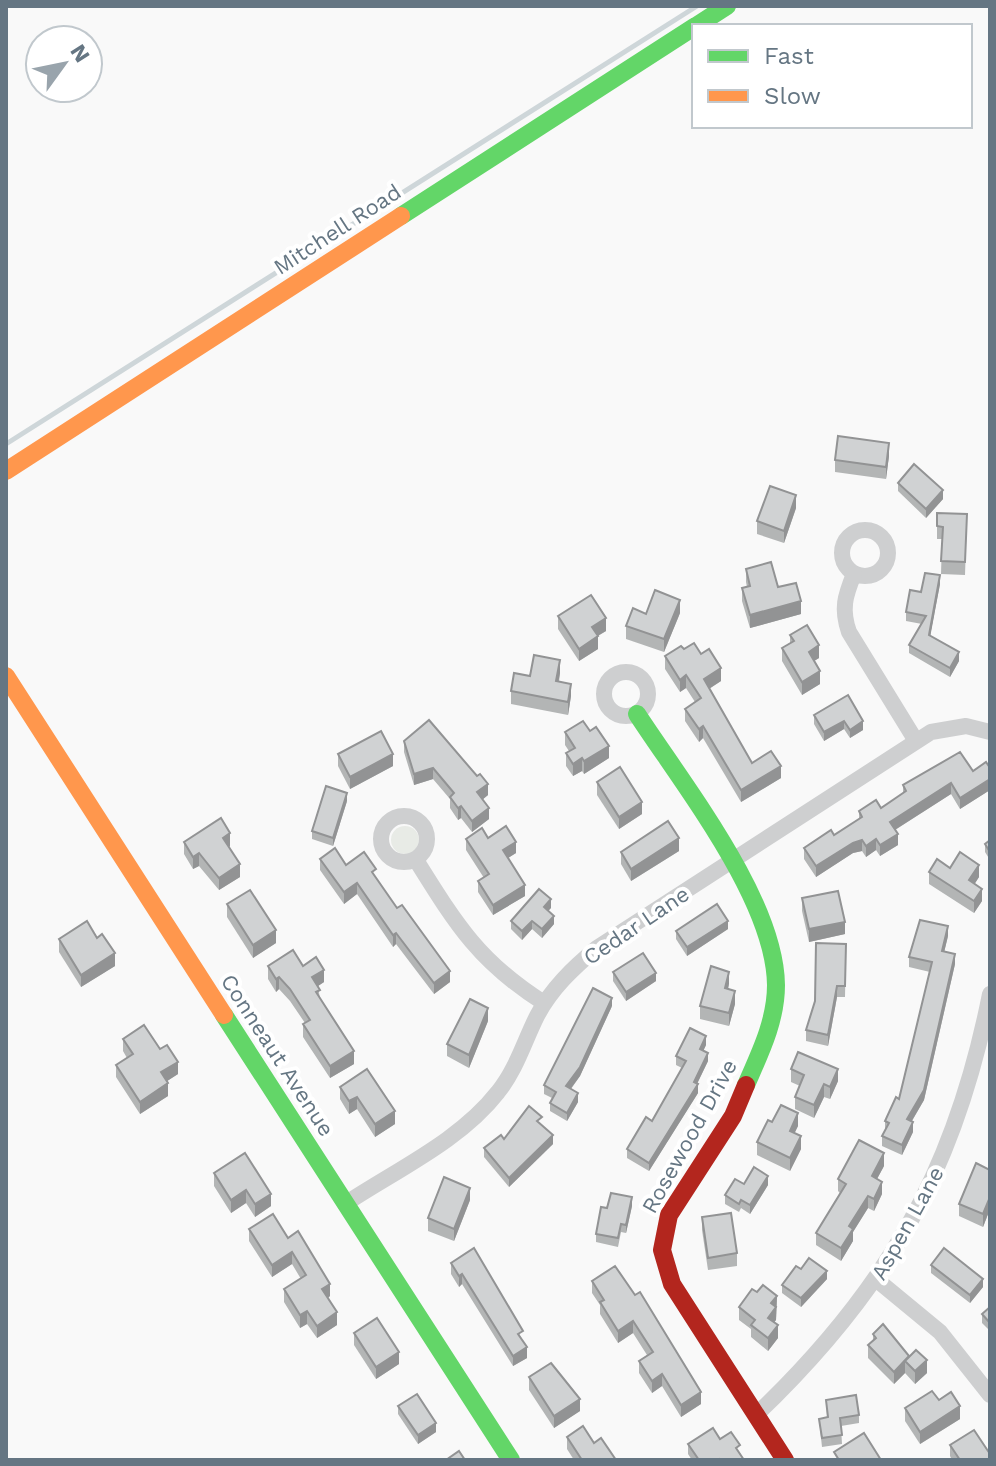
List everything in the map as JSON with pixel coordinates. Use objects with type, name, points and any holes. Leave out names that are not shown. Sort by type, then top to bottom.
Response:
[{"type":"street","name":"Mitchell Road","points":[[700,24],[727,6]]},
{"type":"street","name":"Mitchell Road","points":[[6,471],[692,29]]},
{"type":"street","points":[[854,574],[844,599],[849,632],[916,741]]},
{"type":"street","name":"Conneaut Avenue","points":[[6,676],[511,1460]]},
{"type":"street","name":"Rosewood Drive","points":[[637,714],[750,890],[771,942],[776,987],[774,1010],[759,1060],[733,1116],[669,1215],[662,1250],[672,1284],[785,1460]]},
{"type":"street","name":"Cedar Lane","points":[[345,1204],[459,1130],[484,1109],[513,1070],[544,1003],[563,979],[597,948],[916,741],[954,726],[990,732]]},
{"type":"street","points":[[416,860],[474,948],[499,973],[544,1003]]},
{"type":"street","name":"Aspen Lane","points":[[756,1415],[833,1337],[877,1280],[919,1207],[951,1139],[966,1095],[990,994]]},
{"type":"street","points":[[877,1280],[940,1332],[990,1395]]},
{"type":"shaded area","points":[[405,826],[415,830],[419,840],[415,850],[405,854],[395,850],[391,840],[395,830]]},
{"type":"building","points":[[838,436],[889,443],[886,467],[835,460]]},
{"type":"building","points":[[914,464],[943,490],[926,509],[898,483]]},
{"type":"building","points":[[770,486],[796,495],[784,531],[757,521]]},
{"type":"building","points":[[937,513],[967,514],[965,562],[941,561],[943,527],[937,526]]},
{"type":"building","points":[[771,562],[778,587],[796,583],[801,601],[750,615],[742,588],[750,586],[746,569]]},
{"type":"building","points":[[925,573],[940,575],[929,635],[959,652],[950,668],[909,645],[926,616],[906,612],[910,590],[921,592]]},
{"type":"building","points":[[655,590],[680,600],[664,639],[626,626],[633,608],[646,614]]},
{"type":"building","points":[[591,595],[606,618],[592,627],[598,636],[579,649],[558,616]]},
{"type":"building","points":[[807,625],[819,645],[809,652],[820,671],[802,682],[782,648],[794,641],[790,635]]},
{"type":"building","points":[[694,643],[701,654],[709,649],[721,668],[704,679],[752,763],[771,751],[781,766],[741,790],[703,726],[699,729],[685,709],[701,698],[686,675],[680,680],[665,656],[681,646],[684,649]]},
{"type":"building","points":[[534,655],[560,660],[556,681],[571,684],[568,702],[511,691],[514,673],[530,676]]},
{"type":"building","points":[[848,695],[863,721],[850,730],[844,721],[824,732],[814,715]]},
{"type":"building","points":[[429,720],[477,776],[480,774],[488,784],[477,792],[489,808],[472,821],[461,806],[458,808],[450,797],[454,793],[433,768],[414,774],[404,741]]},
{"type":"building","points":[[583,721],[590,731],[596,727],[609,746],[573,764],[566,753],[575,748],[565,732]]},
{"type":"building","points":[[381,731],[393,754],[350,777],[338,754]]},
{"type":"building","points":[[960,752],[973,771],[986,762],[990,768],[990,779],[960,798],[951,783],[890,822],[898,834],[880,845],[876,839],[866,846],[862,840],[853,843],[816,866],[804,848],[831,830],[834,835],[862,817],[859,811],[876,800],[881,808],[906,791],[903,785]]},
{"type":"building","points":[[620,767],[642,802],[619,817],[597,782]]},
{"type":"building","points":[[326,786],[347,793],[333,838],[312,831]]},
{"type":"building","points":[[221,818],[230,833],[223,838],[240,864],[219,878],[199,853],[193,857],[184,842]]},
{"type":"building","points":[[668,821],[679,838],[631,869],[621,852]]},
{"type":"building","points":[[506,826],[516,842],[503,850],[525,885],[493,905],[478,881],[489,874],[466,839],[482,828],[488,838]]},
{"type":"building","points":[[335,848],[346,865],[364,852],[376,869],[372,872],[397,908],[402,905],[450,971],[434,983],[396,933],[393,935],[357,883],[344,892],[320,859]]},
{"type":"building","points":[[960,852],[979,865],[969,880],[982,889],[974,901],[929,872],[937,859],[950,868]]},
{"type":"building","points":[[539,889],[551,899],[544,907],[554,916],[542,929],[532,921],[522,931],[511,921]]},
{"type":"building","points":[[250,890],[276,930],[253,945],[227,904]]},
{"type":"building","points":[[838,891],[845,922],[809,929],[802,898]]},
{"type":"building","points":[[717,904],[728,921],[687,947],[676,931]]},
{"type":"building","points":[[920,920],[948,926],[942,951],[955,954],[924,1090],[907,1119],[913,1122],[902,1145],[882,1136],[896,1097],[899,1099],[932,962],[909,957]]},
{"type":"building","points":[[87,921],[97,938],[102,934],[115,953],[81,975],[59,939]]},
{"type":"building","points":[[816,943],[846,944],[845,986],[837,986],[828,1035],[806,1030],[815,1001]]},
{"type":"building","points":[[293,950],[303,966],[316,957],[324,970],[312,977],[320,990],[316,992],[354,1051],[330,1066],[303,1024],[310,1020],[290,989],[279,977],[276,979],[268,966]]},
{"type":"building","points":[[643,953],[656,973],[626,992],[613,972]]},
{"type":"building","points":[[711,966],[729,972],[725,988],[735,991],[729,1013],[700,1006]]},
{"type":"building","points":[[593,988],[612,998],[580,1067],[566,1086],[578,1093],[567,1113],[550,1103],[556,1092],[544,1085]]},
{"type":"building","points":[[470,999],[488,1008],[469,1055],[447,1044]]},
{"type":"building","points":[[144,1025],[160,1049],[167,1045],[178,1062],[161,1072],[168,1083],[140,1102],[116,1065],[133,1054],[123,1039]]},
{"type":"building","points":[[690,1028],[706,1036],[700,1049],[708,1053],[694,1082],[698,1084],[649,1163],[627,1149],[646,1117],[652,1121],[686,1061],[676,1056]]},
{"type":"building","points":[[798,1052],[838,1069],[830,1087],[824,1084],[814,1105],[795,1097],[804,1075],[791,1069]]},
{"type":"building","points":[[367,1069],[395,1111],[375,1124],[357,1097],[349,1101],[340,1087]]},
{"type":"building","points":[[781,1105],[798,1113],[790,1131],[801,1136],[790,1158],[757,1142],[768,1120],[772,1122]]},
{"type":"building","points":[[529,1106],[542,1117],[537,1121],[553,1135],[509,1178],[484,1148],[501,1135],[504,1139]]},
{"type":"building","points":[[859,1140],[884,1153],[872,1176],[882,1182],[874,1199],[868,1196],[849,1226],[853,1229],[841,1248],[816,1233],[846,1184],[838,1179]]},
{"type":"building","points":[[245,1153],[271,1194],[255,1204],[246,1190],[231,1200],[214,1173]]},
{"type":"building","points":[[976,1163],[990,1170],[990,1197],[983,1214],[959,1204]]},
{"type":"building","points":[[754,1167],[768,1176],[750,1205],[741,1200],[739,1204],[725,1195],[735,1179],[744,1184]]},
{"type":"building","points":[[444,1177],[470,1188],[454,1229],[428,1218]]},
{"type":"building","points":[[611,1193],[632,1197],[626,1225],[621,1224],[618,1238],[596,1234],[601,1207],[607,1208]]},
{"type":"building","points":[[731,1213],[737,1253],[708,1258],[702,1217]]},
{"type":"building","points":[[273,1214],[288,1238],[298,1231],[330,1284],[322,1289],[337,1312],[317,1326],[307,1311],[300,1315],[284,1289],[306,1275],[292,1252],[272,1265],[249,1229]]},
{"type":"building","points":[[474,1248],[523,1331],[518,1334],[527,1347],[513,1356],[462,1274],[459,1276],[451,1263]]},
{"type":"building","points":[[944,1248],[983,1279],[970,1295],[931,1265]]},
{"type":"building","points":[[809,1258],[827,1271],[801,1298],[782,1285],[796,1266],[801,1269]]},
{"type":"building","points":[[615,1266],[635,1295],[640,1292],[701,1392],[681,1405],[662,1374],[652,1381],[639,1361],[653,1352],[633,1321],[618,1331],[600,1302],[604,1300],[592,1281]]},
{"type":"building","points":[[763,1285],[777,1296],[771,1303],[776,1307],[768,1318],[778,1325],[768,1338],[751,1325],[755,1320],[739,1307],[752,1289],[757,1292]]},
{"type":"building","points":[[990,1307],[990,1323],[982,1314]]},
{"type":"building","points":[[377,1318],[399,1352],[376,1367],[354,1333]]},
{"type":"building","points":[[883,1324],[909,1356],[894,1372],[868,1345],[876,1338],[873,1334]]},
{"type":"building","points":[[916,1350],[927,1360],[915,1371],[905,1361]]},
{"type":"building","points":[[551,1363],[580,1399],[554,1416],[529,1377]]},
{"type":"building","points":[[932,1391],[939,1400],[951,1392],[960,1406],[920,1432],[905,1408]]},
{"type":"building","points":[[417,1394],[436,1423],[418,1435],[398,1406]]},
{"type":"building","points":[[856,1395],[859,1415],[840,1418],[842,1435],[822,1438],[819,1419],[828,1417],[826,1400]]},
{"type":"building","points":[[583,1426],[594,1443],[601,1438],[616,1460],[582,1460],[567,1437]]},
{"type":"building","points":[[713,1428],[720,1439],[731,1432],[740,1445],[736,1448],[744,1460],[699,1460],[688,1444]]},
{"type":"building","points":[[974,1430],[990,1454],[990,1460],[960,1460],[950,1445]]},
{"type":"building","points":[[864,1433],[881,1460],[839,1460],[834,1452]]},
{"type":"building","points":[[459,1451],[465,1460],[446,1460]]},
{"type":"waterway","points":[[6,444],[697,6]]},
{"type":"traffic: fast","points":[[699,24],[727,6]]},
{"type":"traffic: fast","points":[[401,216],[692,28]]},
{"type":"traffic: fast","points":[[637,714],[724,845],[744,881],[772,952],[776,985],[773,1011],[746,1085]]},
{"type":"traffic: fast","points":[[224,1015],[511,1460]]},
{"type":"traffic: slow","points":[[6,471],[401,216]]},
{"type":"traffic: slow","points":[[6,676],[224,1015]]},
{"type":"traffic: jam","points":[[746,1085],[733,1116],[669,1215],[662,1250],[672,1284],[785,1460]]}]
